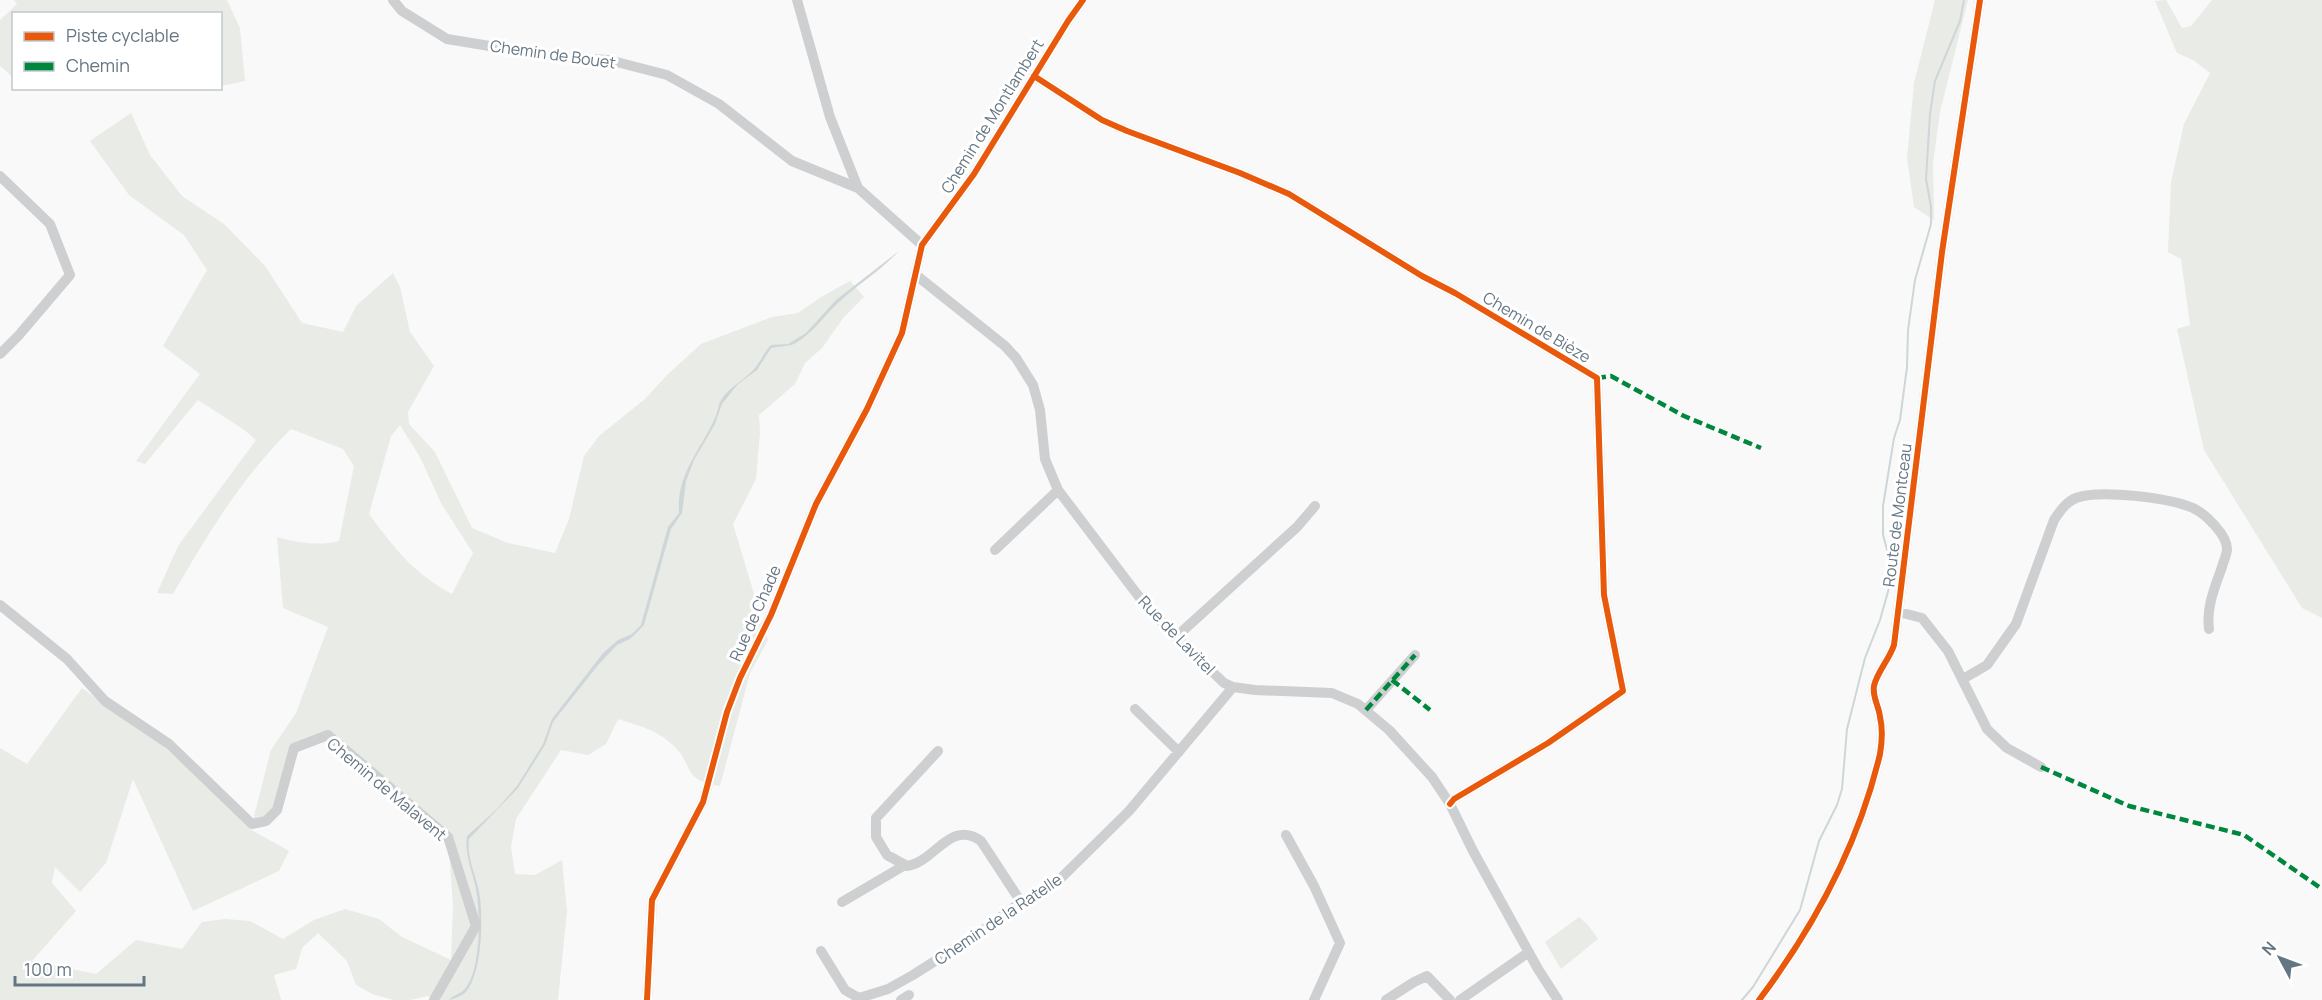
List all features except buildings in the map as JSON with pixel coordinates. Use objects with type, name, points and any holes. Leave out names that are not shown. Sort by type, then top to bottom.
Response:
[{"type":"street","name":"Chemin de Bouet","points":[[393,0],[402,11],[447,39],[557,57],[609,60],[667,75],[719,104],[792,161],[858,188],[922,245]]},
{"type":"street","points":[[797,0],[830,117],[858,188]]},
{"type":"street","name":"Chemin de Montlambert","points":[[922,245],[974,174],[1083,0]]},
{"type":"street","name":"Route de Montceau","points":[[1759,1000],[1798,945],[1833,882],[1863,812],[1882,740],[1874,687],[1877,676],[1890,658],[1894,645],[1942,252],[1980,0]]},
{"type":"street","name":"Chemin de Bièze","points":[[1034,76],[1102,120],[1289,194],[1422,276],[1597,378],[1604,594],[1623,692],[1548,743],[1454,799],[1450,804]]},
{"type":"street","points":[[0,176],[50,224],[70,274],[0,354]]},
{"type":"street","name":"Rue de Chade","points":[[647,1000],[652,900],[703,802],[727,712],[740,678],[771,615],[816,504],[867,409],[902,333],[922,245]]},
{"type":"street","name":"Rue de Lavitel","points":[[916,275],[1005,346],[1016,358],[1033,384],[1040,410],[1045,459],[1058,490],[1143,602],[1224,683],[1233,687]]},
{"type":"street","points":[[995,550],[1058,490]]},
{"type":"street","points":[[1963,679],[1987,665],[2016,624],[2054,520],[2064,506],[2075,498],[2123,495],[2149,498],[2195,509],[2203,515],[2223,536],[2227,549],[2207,614],[2209,629]]},
{"type":"street","points":[[1176,637],[1297,527],[1315,506]]},
{"type":"street","name":"Chemin de Malavent","points":[[0,605],[67,659],[105,701],[169,744],[252,824],[266,821],[277,810],[294,748],[328,735],[448,837],[476,927],[434,1000]]},
{"type":"street","points":[[1899,612],[1922,618],[1948,651],[1987,729],[2007,748],[2041,767]]},
{"type":"street","points":[[1366,710],[1415,655]]},
{"type":"street","points":[[1233,687],[1332,693],[1366,710],[1389,730],[1432,777],[1450,804],[1528,952],[1558,1000]]},
{"type":"street","name":"Chemin de la Ratelle","points":[[821,951],[845,990],[859,998],[888,989],[979,933],[1021,902],[1058,881],[1110,832],[1233,687]]},
{"type":"street","points":[[1135,709],[1179,752]]},
{"type":"street","points":[[938,751],[876,818],[876,837],[887,855],[905,864],[913,865],[953,837],[961,834],[973,835],[981,841],[1021,902]]},
{"type":"street","points":[[1286,835],[1314,886],[1340,943],[1314,1000]]},
{"type":"street","points":[[842,902],[905,864]]},
{"type":"street","points":[[1460,1000],[1528,952]]},
{"type":"street","points":[[1386,1000],[1427,976],[1450,1000]]},
{"type":"shaded area","points":[[14,0],[227,0],[240,28],[245,81],[222,86],[222,12],[12,12],[12,76],[0,66],[0,20],[17,4]]},
{"type":"shaded area","points":[[1935,0],[1968,0],[1940,112],[1933,163],[1934,220],[1914,207],[1907,158],[1914,83]]},
{"type":"shaded area","points":[[2166,0],[2182,28],[2191,26],[2212,0],[2322,0],[2322,618],[2302,608],[2204,450],[2177,329],[2190,325],[2181,259],[2168,252],[2171,182],[2184,124],[2210,73],[2193,60],[2177,53],[2155,1]]},
{"type":"shaded area","points":[[131,113],[150,155],[182,196],[224,224],[265,266],[302,323],[343,332],[356,306],[393,273],[400,287],[410,332],[434,366],[408,412],[409,424],[435,452],[472,528],[508,543],[555,553],[569,519],[584,456],[599,436],[645,399],[701,344],[772,317],[798,313],[850,281],[864,297],[844,317],[822,348],[805,363],[795,384],[759,415],[756,479],[733,524],[768,640],[750,673],[720,786],[693,776],[680,752],[660,735],[618,719],[606,744],[588,755],[561,750],[516,819],[511,847],[515,874],[535,875],[562,860],[567,911],[558,1000],[442,1000],[428,996],[410,1000],[394,1000],[372,994],[356,985],[347,961],[318,933],[302,948],[296,969],[274,975],[281,1000],[0,1000],[0,748],[27,764],[82,688],[158,741],[252,830],[289,851],[279,871],[193,911],[133,779],[106,863],[80,892],[55,867],[52,883],[76,911],[32,961],[96,974],[136,940],[182,949],[202,922],[225,919],[250,921],[283,939],[314,920],[345,909],[379,919],[402,937],[451,960],[453,905],[448,837],[328,735],[294,748],[277,810],[252,824],[271,750],[296,713],[328,627],[283,608],[277,537],[308,543],[339,541],[354,466],[343,449],[291,429],[273,447],[241,487],[212,529],[173,594],[157,593],[178,546],[256,440],[198,400],[145,464],[136,461],[200,374],[163,346],[207,270],[184,235],[129,195],[90,141]],"holes":[[[400,425],[420,457],[441,503],[473,553],[452,594],[416,569],[387,538],[369,514],[391,436]]]},
{"type":"shaded area","points":[[899,251],[846,296],[801,340],[791,345],[771,348],[757,370],[738,384],[722,404],[715,424],[694,460],[686,481],[682,513],[671,529],[644,625],[630,639],[617,645],[599,664],[553,722],[545,745],[518,788],[469,839],[469,854],[480,898],[480,947],[471,985],[465,993],[449,1000],[464,990],[470,982],[478,944],[477,895],[468,858],[467,836],[497,809],[517,786],[543,744],[552,719],[603,653],[618,640],[632,634],[641,625],[668,527],[679,513],[681,486],[685,474],[715,418],[721,400],[729,391],[755,368],[771,345],[788,344],[806,333],[836,300]]},
{"type":"shaded area","points":[[1579,917],[1598,939],[1561,969],[1545,942]]},
{"type":"waterway","points":[[1742,1000],[1753,987],[1800,910],[1819,841],[1837,805],[1842,789],[1847,729],[1865,658],[1880,620],[1889,588],[1891,564],[1883,535],[1883,506],[1894,438],[1900,420],[1915,280],[1931,224],[1931,207],[1926,179],[1930,114],[1935,81],[1960,21],[1964,0]]},
{"type":"marked path","points":[[1597,378],[1611,376],[1684,416],[1761,448]]},
{"type":"marked path","points":[[1366,710],[1415,655]]},
{"type":"marked path","points":[[1392,680],[1430,710]]},
{"type":"marked path","points":[[2041,767],[2129,806],[2244,835],[2322,889]]},
{"type":"cycle path","points":[[647,1000],[652,900],[703,802],[727,712],[740,678],[771,615],[816,504],[867,409],[902,333],[922,245],[974,174],[1083,0]]},
{"type":"cycle path","points":[[1759,1000],[1798,943],[1832,883],[1860,820],[1880,754],[1882,726],[1874,686],[1894,645],[1942,252],[1980,0]]},
{"type":"cycle path","points":[[1034,76],[1102,120],[1289,194],[1422,276],[1455,293],[1597,378],[1604,595],[1623,691],[1548,743],[1454,799],[1450,804]]}]
